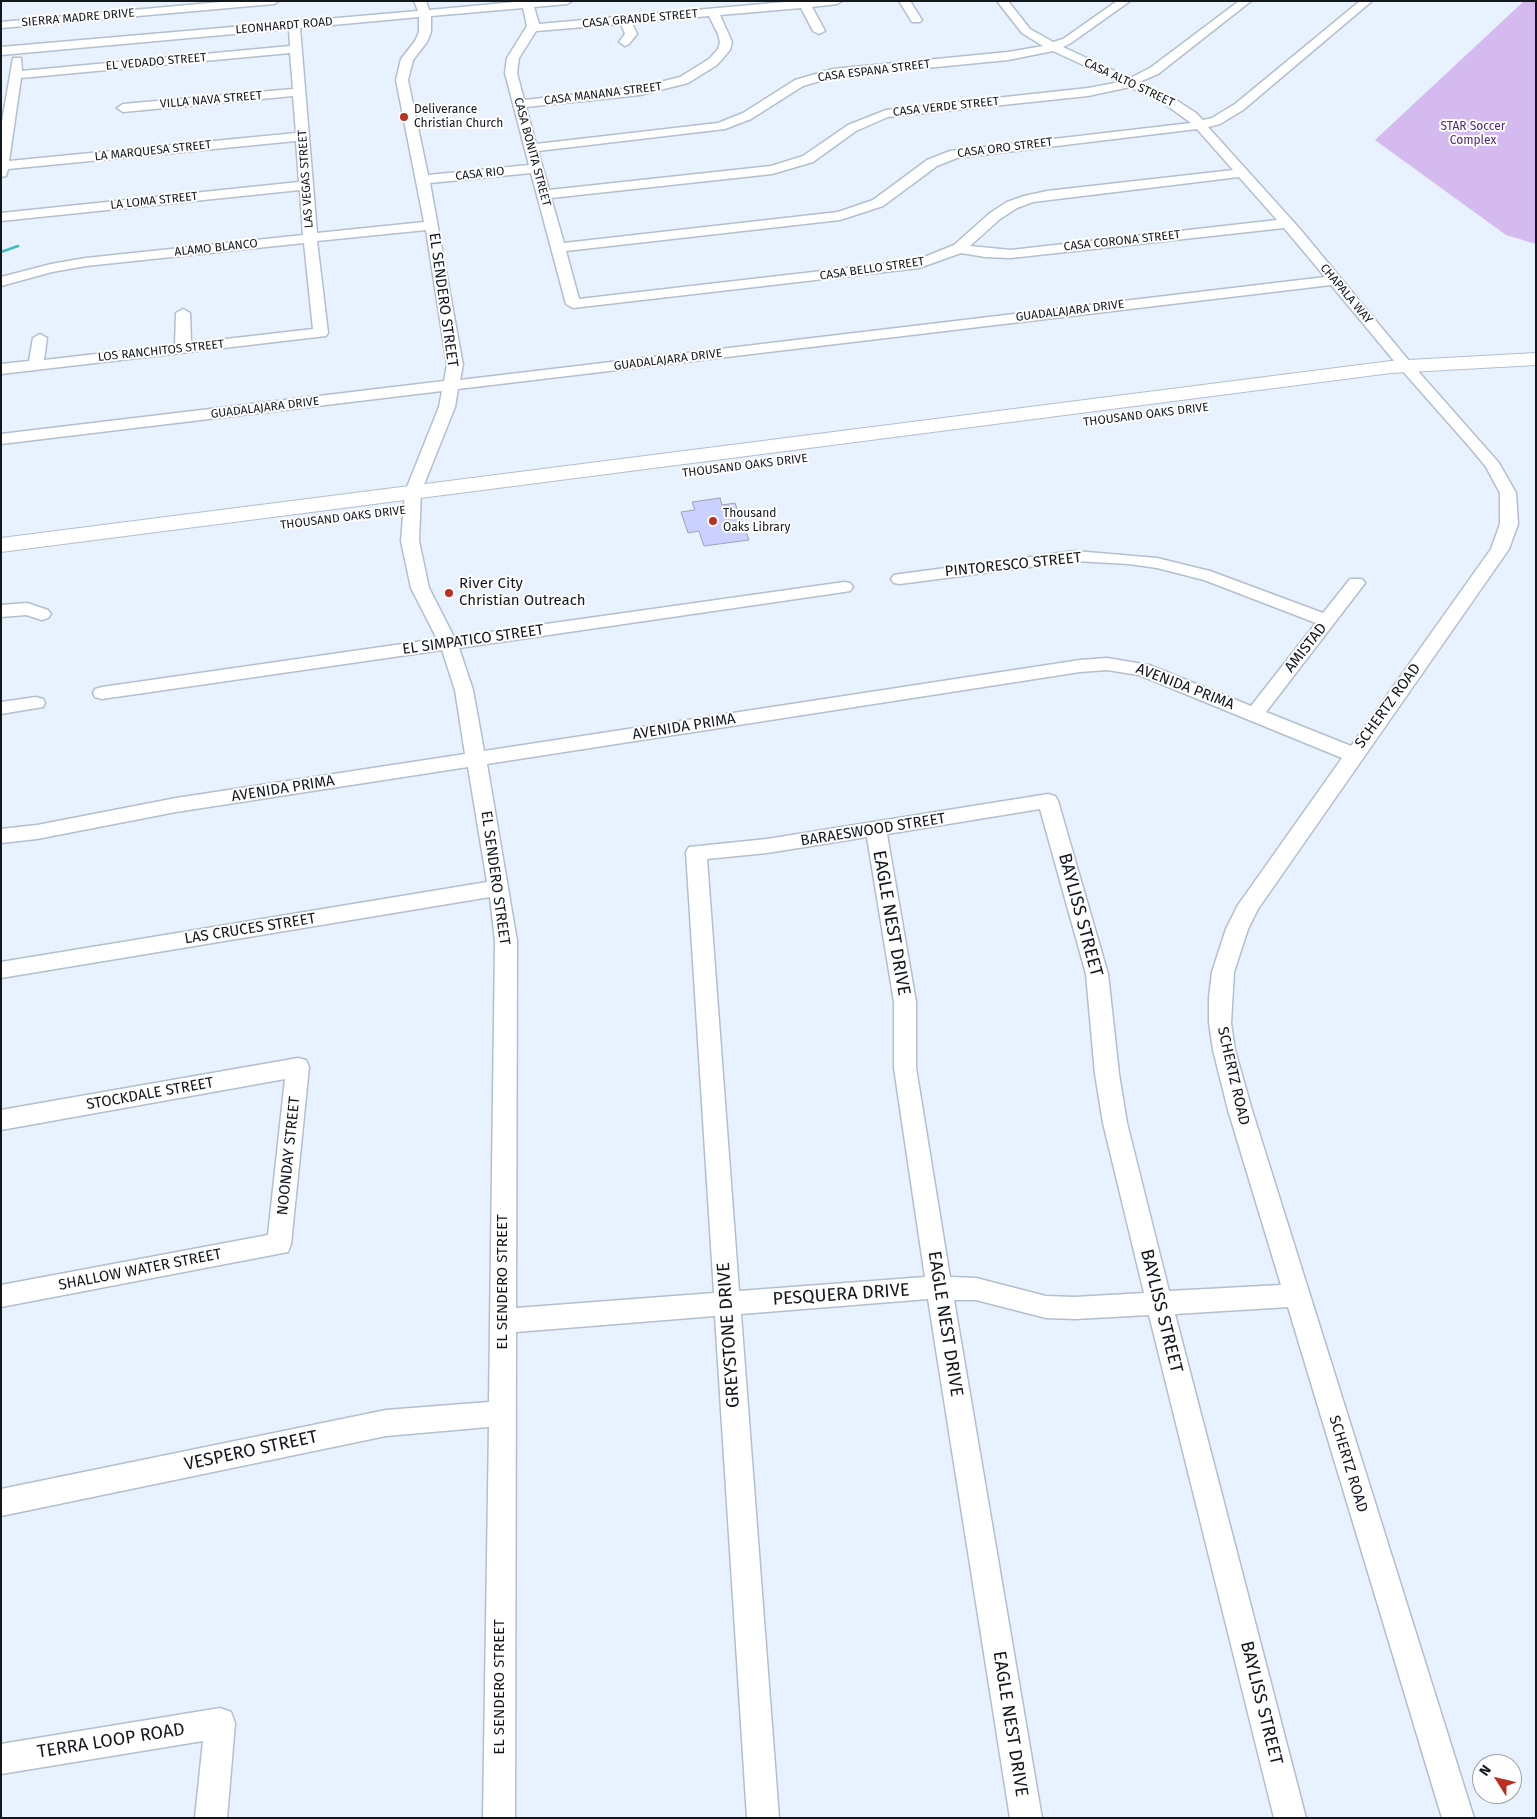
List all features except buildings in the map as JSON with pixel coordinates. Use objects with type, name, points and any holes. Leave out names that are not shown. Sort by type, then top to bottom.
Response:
[{"type":"main road","name":"THOUSAND OAKS DRIVE","points":[[1,545],[412,500],[1487,363],[1536,359]]},
{"type":"main road","name":"THOUSAND OAKS DRIVE","points":[[1,563],[412,500]]},
{"type":"street","name":"SIERRA MADRE DRIVE","points":[[1,25],[161,6],[274,1]]},
{"type":"street","name":"LEONHARDT ROAD","points":[[1,51],[294,25],[423,7],[527,5],[567,1]]},
{"type":"street","name":"CASA GRANDE STREET","points":[[532,28],[837,1]]},
{"type":"street","points":[[904,1],[916,20]]},
{"type":"street","name":"CASA ALTO STREET","points":[[1002,1],[1030,34],[1178,105],[1201,125],[1287,223]]},
{"type":"street","name":"CASA ESPANA STREET","points":[[531,148],[721,126],[748,116],[799,83],[833,73],[1016,55],[1054,47],[1073,37],[1125,1]]},
{"type":"street","name":"CASA VERDE STREET","points":[[544,195],[772,170],[808,159],[852,128],[886,114],[1088,92],[1130,83],[1154,71],[1246,1]]},
{"type":"street","name":"CASA ORO STREET","points":[[558,248],[840,216],[878,203],[926,166],[955,154],[1201,125],[1230,114],[1367,1]]},
{"type":"street","points":[[805,4],[819,31]]},
{"type":"street","points":[[527,5],[533,21],[532,28]]},
{"type":"street","name":"EL SENDERO STREET","points":[[423,7],[423,37],[407,59],[402,80],[432,225],[455,365],[452,385],[442,421],[427,453],[412,500],[410,541],[420,588],[449,643],[464,690],[499,888],[506,941],[499,1818]]},
{"type":"street","name":"CASA MANANA STREET","points":[[520,104],[640,92],[684,80],[713,62],[724,50],[726,42],[724,34],[713,12]]},
{"type":"street","points":[[625,20],[631,34],[625,42]]},
{"type":"street","name":"LAS VEGAS STREET","points":[[294,25],[310,238],[321,334]]},
{"type":"street","name":"CASA BONITA STREET","points":[[532,28],[513,58],[511,67],[573,304]]},
{"type":"street","name":"EL VEDADO STREET","points":[[16,75],[296,49]]},
{"type":"street","points":[[2,169],[19,50]]},
{"type":"street","name":"VILLA NAVA STREET","points":[[124,108],[299,92]]},
{"type":"street","name":"LA MARQUESA STREET","points":[[2,169],[303,136]]},
{"type":"street","name":"CASA RIO","points":[[423,180],[537,168]]},
{"type":"street","name":"CASA BELLO STREET","points":[[573,304],[893,268],[929,261],[958,248],[995,216],[1012,205],[1029,199],[1047,195],[1243,173]]},
{"type":"street","name":"LA LOMA STREET","points":[[1,217],[307,185]]},
{"type":"street","name":"CASA CORONA STREET","points":[[958,248],[985,253],[1011,254],[1287,223]]},
{"type":"street","name":"CHAPALA WAY","points":[[1287,223],[1412,373]]},
{"type":"street","name":"ALAMO BLANCO","points":[[1,282],[86,262],[432,225]]},
{"type":"street","name":"GUADALAJARA DRIVE","points":[[1,439],[1334,280]]},
{"type":"street","points":[[183,313],[183,349]]},
{"type":"street","name":"LOS RANCHITOS STREET","points":[[1,369],[321,334]]},
{"type":"street","points":[[36,365],[40,338]]},
{"type":"street","name":"SCHERTZ ROAD","points":[[1412,373],[1493,466],[1508,493],[1510,524],[1500,549],[1249,905],[1237,929],[1224,972],[1220,997],[1220,1023],[1224,1050],[1240,1110],[1458,1818]]},
{"type":"street","name":"PINTORESCO STREET","points":[[900,579],[1050,558],[1084,556],[1129,559],[1184,568],[1210,576],[1327,621]]},
{"type":"street","name":"AMISTAD","points":[[1255,714],[1356,583]]},
{"type":"street","name":"EL SIMPATICO STREET","points":[[102,693],[844,587]]},
{"type":"street","points":[[1,611],[27,609],[42,614]]},
{"type":"street","name":"AVENIDA PRIMA","points":[[1,836],[65,827],[176,805],[1080,666],[1107,664],[1142,669],[1353,755]]},
{"type":"street","points":[[1,708],[36,703]]},
{"type":"street","name":"BARAESWOOD STREET","points":[[696,852],[767,846],[1048,801]]},
{"type":"street","name":"BAYLISS STREET","points":[[1048,801],[1097,974],[1107,1074],[1115,1123],[1290,1818]]},
{"type":"street","name":"EAGLE NEST DRIVE","points":[[876,829],[905,1002],[906,1068],[939,1288],[1026,1818]]},
{"type":"street","name":"GREYSTONE DRIVE","points":[[696,852],[763,1818]]},
{"type":"street","name":"LAS CRUCES STREET","points":[[1,970],[499,888]]},
{"type":"street","name":"STOCKDALE STREET","points":[[1,1120],[298,1067]]},
{"type":"street","name":"NOONDAY STREET","points":[[279,1244],[298,1067]]},
{"type":"street","name":"SHALLOW WATER STREET","points":[[1,1296],[279,1244]]},
{"type":"street","name":"PESQUERA DRIVE","points":[[503,1321],[939,1288],[993,1292],[1046,1307],[1075,1308],[1296,1295]]},
{"type":"street","name":"VESPERO STREET","points":[[1,1503],[386,1423],[503,1413]]},
{"type":"street","name":"TERRA LOOP ROAD","points":[[1,1759],[220,1723],[211,1818]]},
{"type":"green space","name":"STAR Soccer Complex","points":[[1524,1],[1536,1],[1536,244],[1506,235],[1375,140]]},
{"type":"waterway","points":[[493,1],[508,1]]},
{"type":"waterway","points":[[1,252],[18,246]]},
{"type":"place","name":"Deliverance Christian Church","points":[[404,117]]},
{"type":"place","name":"Thousand Oaks Library","points":[[713,521]]},
{"type":"place","name":"River City Christian Outreach","points":[[449,593]]}]
